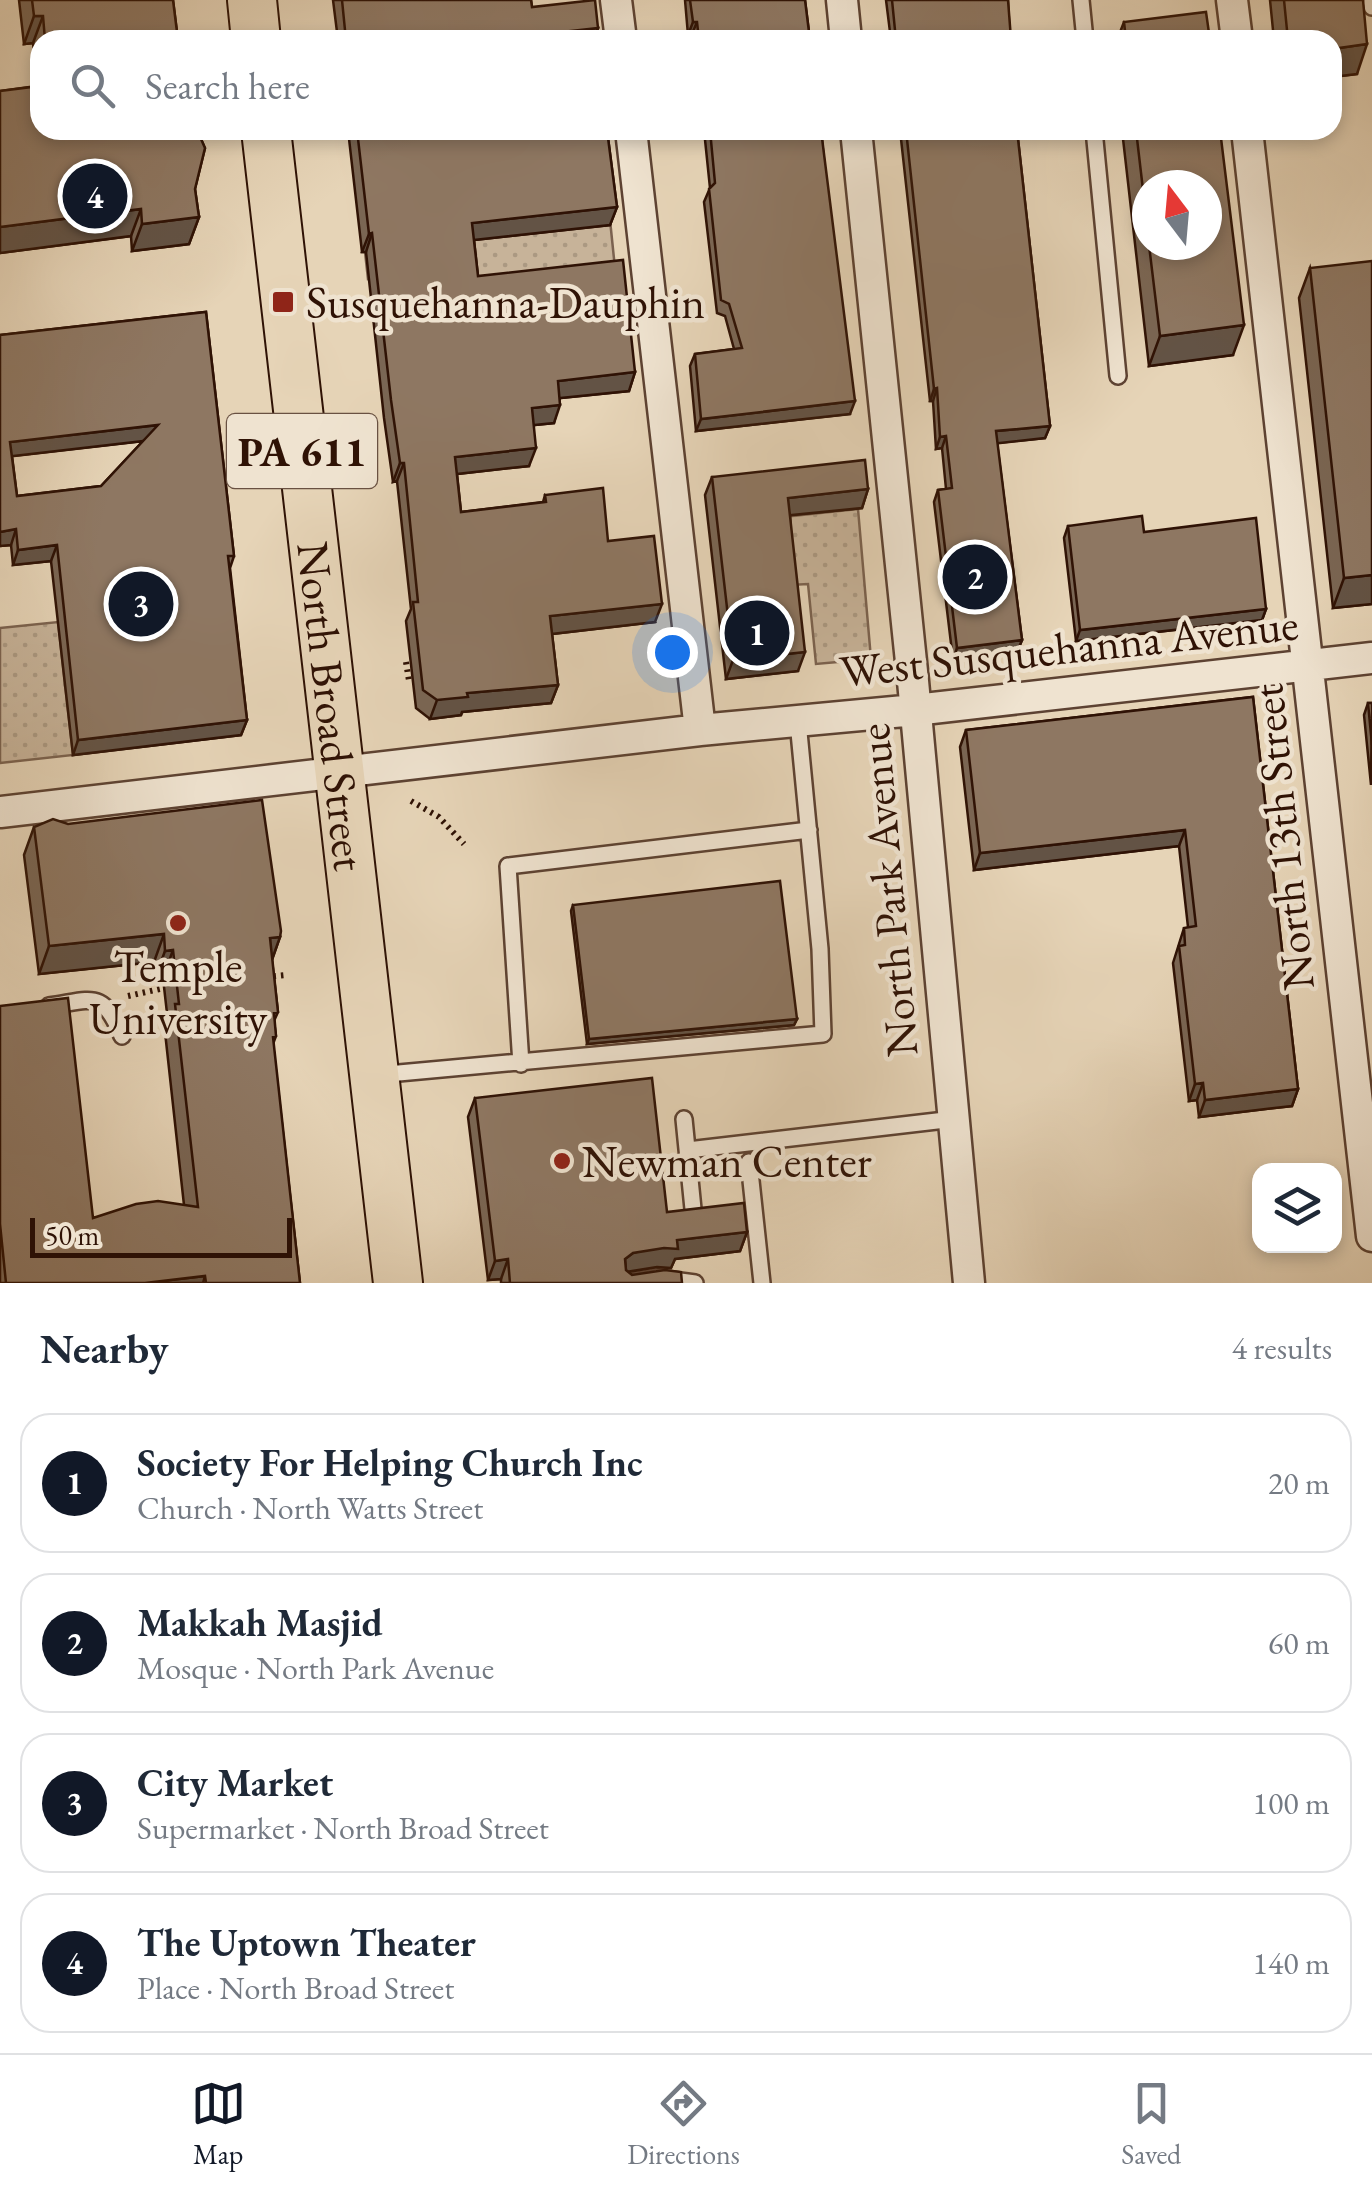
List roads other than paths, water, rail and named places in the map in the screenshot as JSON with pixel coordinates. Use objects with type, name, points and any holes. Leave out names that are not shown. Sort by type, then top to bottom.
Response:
[{"type":"main road","points":[[252,0],[255,30]]},
{"type":"main road","name":"North Broad Street","points":[[267,140],[398,1283]]},
{"type":"street","points":[[616,0],[620,30]]},
{"type":"street","points":[[842,0],[845,30]]},
{"type":"street","points":[[1232,0],[1235,30]]},
{"type":"street","points":[[632,140],[700,730]]},
{"type":"street","name":"North Park Avenue","points":[[857,140],[969,1283]]},
{"type":"street","name":"North 13th Street","points":[[1248,140],[1372,1236]]},
{"type":"street","name":"West Susquehanna Avenue","points":[[0,812],[700,730],[1372,658]]},
{"type":"lane","points":[[1081,0],[1084,30]]},
{"type":"lane","points":[[1371,0],[1372,8]]},
{"type":"lane","points":[[1095,140],[1118,376]]},
{"type":"lane","points":[[373,1076],[823,1034],[820,949],[798,722]]},
{"type":"lane","points":[[521,1064],[508,866],[809,830]]},
{"type":"lane","points":[[38,1007],[94,1000],[111,1009],[122,1036]]},
{"type":"lane","points":[[684,1119],[693,1209]]},
{"type":"lane","points":[[688,1150],[954,1119]]},
{"type":"lane","points":[[748,1162],[762,1283]]},
{"type":"lane","points":[[628,1283],[658,1278],[695,1283]]},
{"type":"place","name":"The Uptown Theater","points":[[95,196]]},
{"type":"place","name":"Susquehanna-Dauphin","points":[[283,302]]},
{"type":"place","name":"Makkah Masjid","points":[[975,577]]},
{"type":"place","name":"City Market","points":[[141,604]]},
{"type":"place","name":"Society For Helping Church Inc","points":[[757,633]]},
{"type":"place","name":"Temple University","points":[[178,923]]},
{"type":"place","name":"Newman Center","points":[[562,1161]]}]
